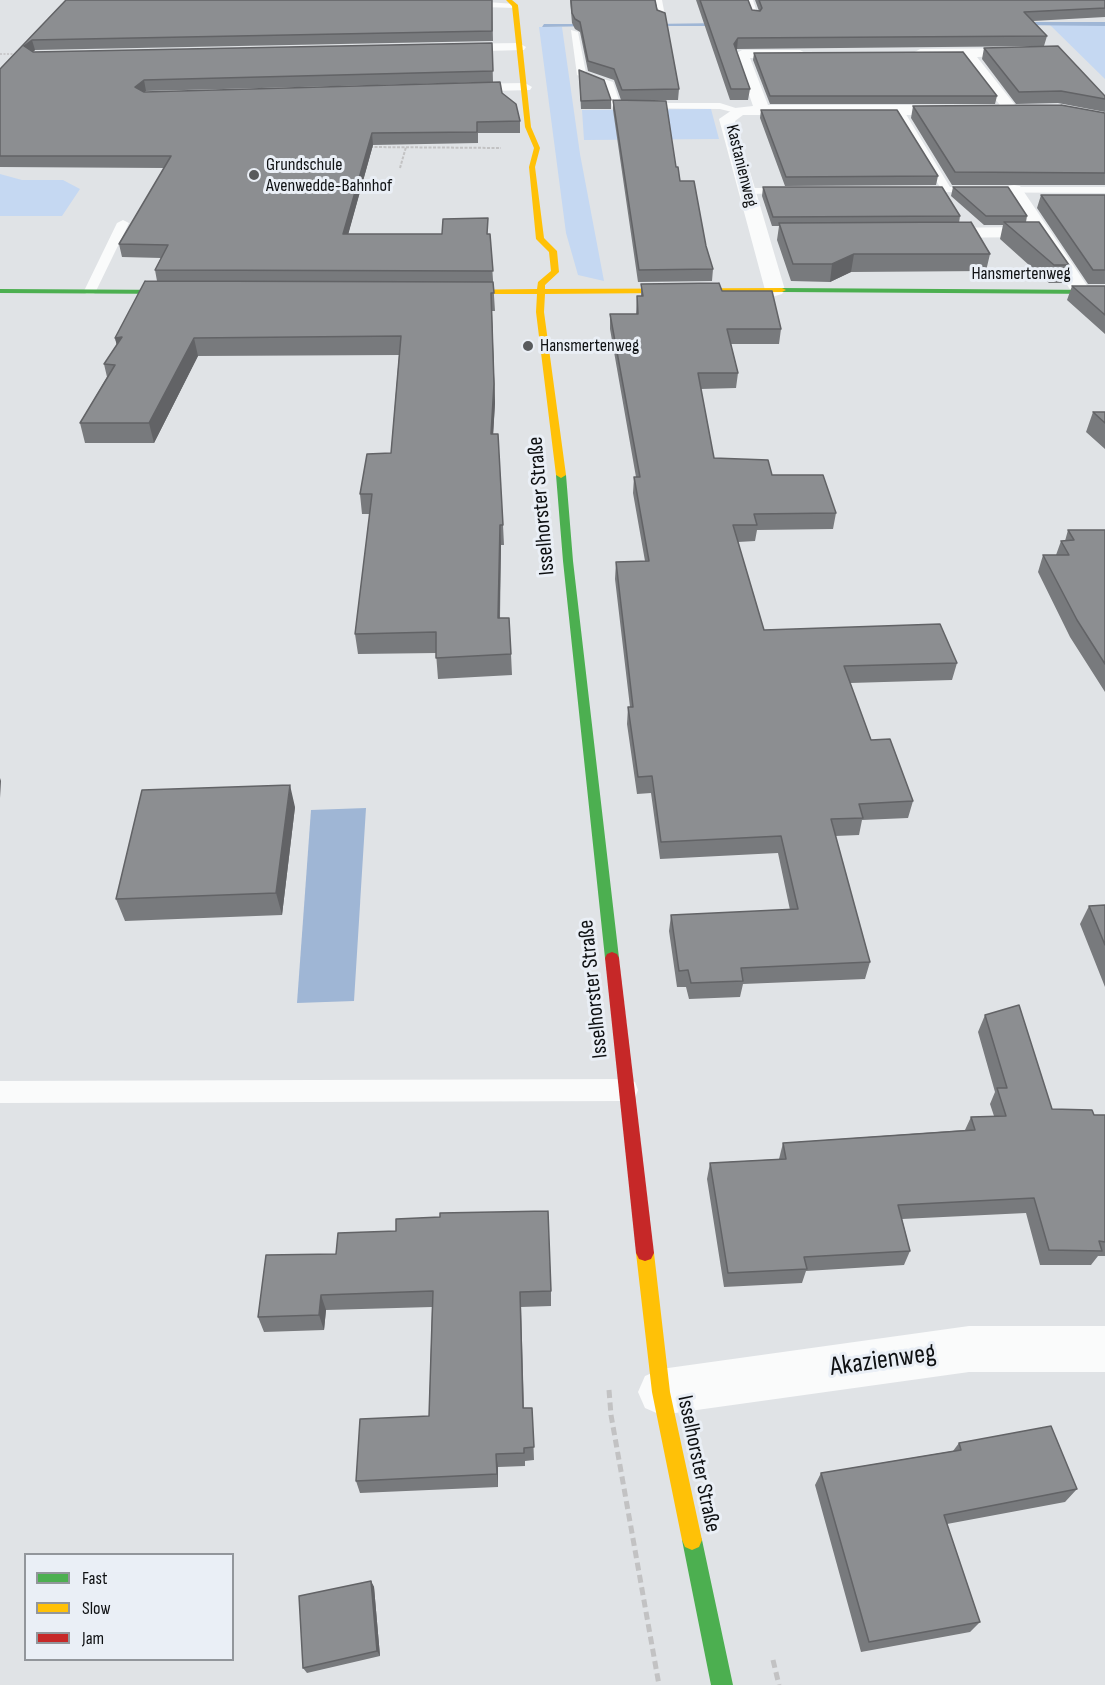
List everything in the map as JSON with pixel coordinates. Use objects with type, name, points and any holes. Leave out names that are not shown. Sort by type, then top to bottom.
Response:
[{"type":"street","points":[[515,3],[528,127],[520,148],[522,156],[532,167],[540,239],[553,251],[555,272],[541,288],[532,273]]},
{"type":"street","points":[[436,48],[519,47]]},
{"type":"street","points":[[902,53],[1044,52]]},
{"type":"street","name":"Kastanienweg","points":[[775,290],[727,119],[740,111],[762,110],[1017,110],[967,53]]},
{"type":"street","points":[[762,110],[742,54],[811,54]]},
{"type":"street","points":[[438,88],[525,87]]},
{"type":"street","points":[[1018,196],[1105,201]]},
{"type":"street","points":[[1018,196],[1082,293]]},
{"type":"street","points":[[912,233],[1041,232]]},
{"type":"street","name":"Kastanienweg","points":[[759,233],[782,233]]},
{"type":"street","points":[[530,253],[540,239]]},
{"type":"street","name":"Hansmertenweg","points":[[434,292],[541,288],[1105,292]]},
{"type":"street","name":"Isselhorster Straße","points":[[541,288],[540,312],[559,448],[570,572],[626,1090],[662,1392],[722,1685]]},
{"type":"street","points":[[0,291],[196,292]]},
{"type":"street","name":"Akazienweg","points":[[662,1392],[969,1350],[1105,1349]]},
{"type":"lane","points":[[462,0],[483,5],[515,3]]},
{"type":"lane","points":[[658,0],[663,19]]},
{"type":"lane","points":[[749,0],[756,17]]},
{"type":"lane","points":[[574,32],[582,75],[610,84],[616,106],[720,106],[740,111]]},
{"type":"lane","points":[[900,111],[947,190]]},
{"type":"lane","points":[[907,190],[947,190],[1018,196],[1105,190]]},
{"type":"lane","points":[[747,191],[804,191]]},
{"type":"lane","points":[[90,291],[123,223]]},
{"type":"lane","points":[[0,1092],[626,1090]]},
{"type":"path","points":[[0,54],[26,55]]},
{"type":"path","points":[[371,147],[501,148]]},
{"type":"path","points":[[400,168],[406,147]]},
{"type":"shaded area","points":[[1050,25],[1105,25],[1105,79]]},
{"type":"shaded area","points":[[539,27],[562,27],[580,154],[604,281],[578,275],[566,233]]},
{"type":"shaded area","points":[[711,109],[719,139],[584,140],[582,110]]},
{"type":"shaded area","points":[[0,174],[22,180],[63,180],[80,189],[62,216],[0,216]]},
{"type":"shaded area","points":[[366,808],[354,1001],[297,1003],[311,810]]},
{"type":"building","points":[[66,0],[492,0],[492,31],[32,40],[24,46],[33,52],[492,43],[493,71],[144,80],[135,87],[144,92],[500,82],[502,93],[516,104],[520,121],[477,122],[477,132],[372,133],[343,234],[442,234],[443,219],[488,218],[487,234],[490,234],[493,271],[155,270],[168,245],[119,244],[171,156],[0,156],[0,69]]},
{"type":"building","points":[[571,0],[655,0],[657,10],[665,13],[679,89],[622,90],[614,69],[588,61],[580,22],[572,13]]},
{"type":"building","points":[[700,0],[748,0],[752,10],[760,11],[762,8],[759,0],[1105,0],[1105,8],[1024,12],[1047,36],[738,38],[734,44],[750,89],[731,89]]},
{"type":"building","points":[[1058,46],[1105,96],[1105,99],[1061,91],[1019,92],[984,48]]},
{"type":"building","points":[[963,52],[997,96],[770,96],[754,53]]},
{"type":"building","points":[[579,70],[604,80],[611,100],[581,101]]},
{"type":"building","points":[[613,100],[666,101],[676,167],[678,167],[680,181],[694,181],[706,246],[713,269],[639,270]]},
{"type":"building","points":[[1061,105],[1105,113],[1105,173],[955,172],[913,106]]},
{"type":"building","points":[[761,110],[897,110],[938,176],[786,177]]},
{"type":"building","points":[[763,187],[942,187],[960,216],[773,217]]},
{"type":"building","points":[[953,187],[1008,187],[1027,216],[986,216]]},
{"type":"building","points":[[1041,195],[1105,195],[1105,270],[1093,270]]},
{"type":"building","points":[[971,222],[990,254],[854,254],[832,264],[793,264],[779,223]]},
{"type":"building","points":[[1004,222],[1039,222],[1069,265],[1054,265]]},
{"type":"building","points":[[145,281],[493,282],[494,293],[491,293],[494,384],[491,434],[498,434],[503,525],[500,525],[498,618],[509,618],[511,654],[436,658],[436,632],[355,634],[372,494],[360,494],[367,454],[391,453],[401,336],[194,338],[149,423],[80,423],[115,365],[104,364],[122,337],[115,338]]},
{"type":"building","points":[[719,283],[722,291],[772,291],[781,329],[727,329],[738,373],[698,373],[714,458],[768,460],[772,475],[823,475],[836,513],[754,514],[757,525],[733,525],[764,630],[940,624],[957,663],[844,666],[871,740],[890,739],[913,801],[859,804],[863,818],[831,819],[870,962],[741,968],[743,981],[691,983],[688,970],[679,971],[671,915],[798,909],[781,836],[661,842],[652,776],[638,777],[628,707],[633,707],[616,562],[649,561],[634,477],[640,477],[610,314],[638,314],[637,296],[643,296],[641,284]]},
{"type":"building","points":[[1072,286],[1105,286],[1105,315]]},
{"type":"building","points":[[1093,412],[1105,412],[1105,423]]},
{"type":"building","points":[[1068,530],[1105,530],[1105,664],[1077,620],[1043,555],[1069,555],[1061,541],[1074,540]]},
{"type":"building","points":[[290,785],[276,893],[116,899],[142,790]]},
{"type":"building","points":[[1105,905],[1105,945],[1089,906]]},
{"type":"building","points":[[1019,1005],[1052,1109],[1092,1110],[1094,1115],[1105,1115],[1105,1242],[1099,1241],[1102,1251],[1049,1250],[1034,1198],[898,1205],[910,1251],[804,1257],[807,1269],[728,1273],[710,1163],[786,1159],[783,1143],[975,1130],[971,1117],[1006,1116],[997,1088],[1007,1088],[985,1015]]},
{"type":"building","points":[[548,1211],[551,1291],[520,1292],[523,1408],[532,1408],[534,1447],[524,1448],[524,1453],[496,1454],[497,1474],[356,1481],[360,1419],[429,1416],[433,1291],[321,1295],[319,1315],[258,1317],[266,1255],[336,1254],[338,1233],[396,1231],[396,1219],[440,1217],[440,1213]]},
{"type":"building","points":[[1051,1426],[1077,1489],[944,1515],[980,1622],[869,1642],[821,1473],[961,1450],[959,1443]]},
{"type":"building","points":[[371,1581],[377,1651],[303,1668],[299,1596]]},
{"type":"waterway","points":[[1018,24],[1105,24]]},
{"type":"waterway","points":[[649,26],[724,25]]},
{"type":"waterway","points":[[544,26],[592,26]]},
{"type":"traffic: fast","points":[[782,290],[1105,292]]},
{"type":"traffic: fast","points":[[0,291],[184,292]]},
{"type":"traffic: fast","points":[[561,475],[568,561],[612,958]]},
{"type":"traffic: fast","points":[[692,1540],[722,1685]]},
{"type":"traffic: slow","points":[[509,0],[515,5],[528,127],[537,148],[532,167],[540,239],[553,251],[555,272],[541,284],[540,312],[561,475]]},
{"type":"traffic: slow","points":[[449,292],[782,290]]},
{"type":"traffic: slow","points":[[645,1253],[661,1392],[692,1540]]},
{"type":"traffic: jam","points":[[612,958],[645,1253]]},
{"type":"place","name":"Grundschule Avenwedde-Bahnhof","points":[[254,175]]},
{"type":"place","name":"Hansmertenweg","points":[[528,346]]}]
